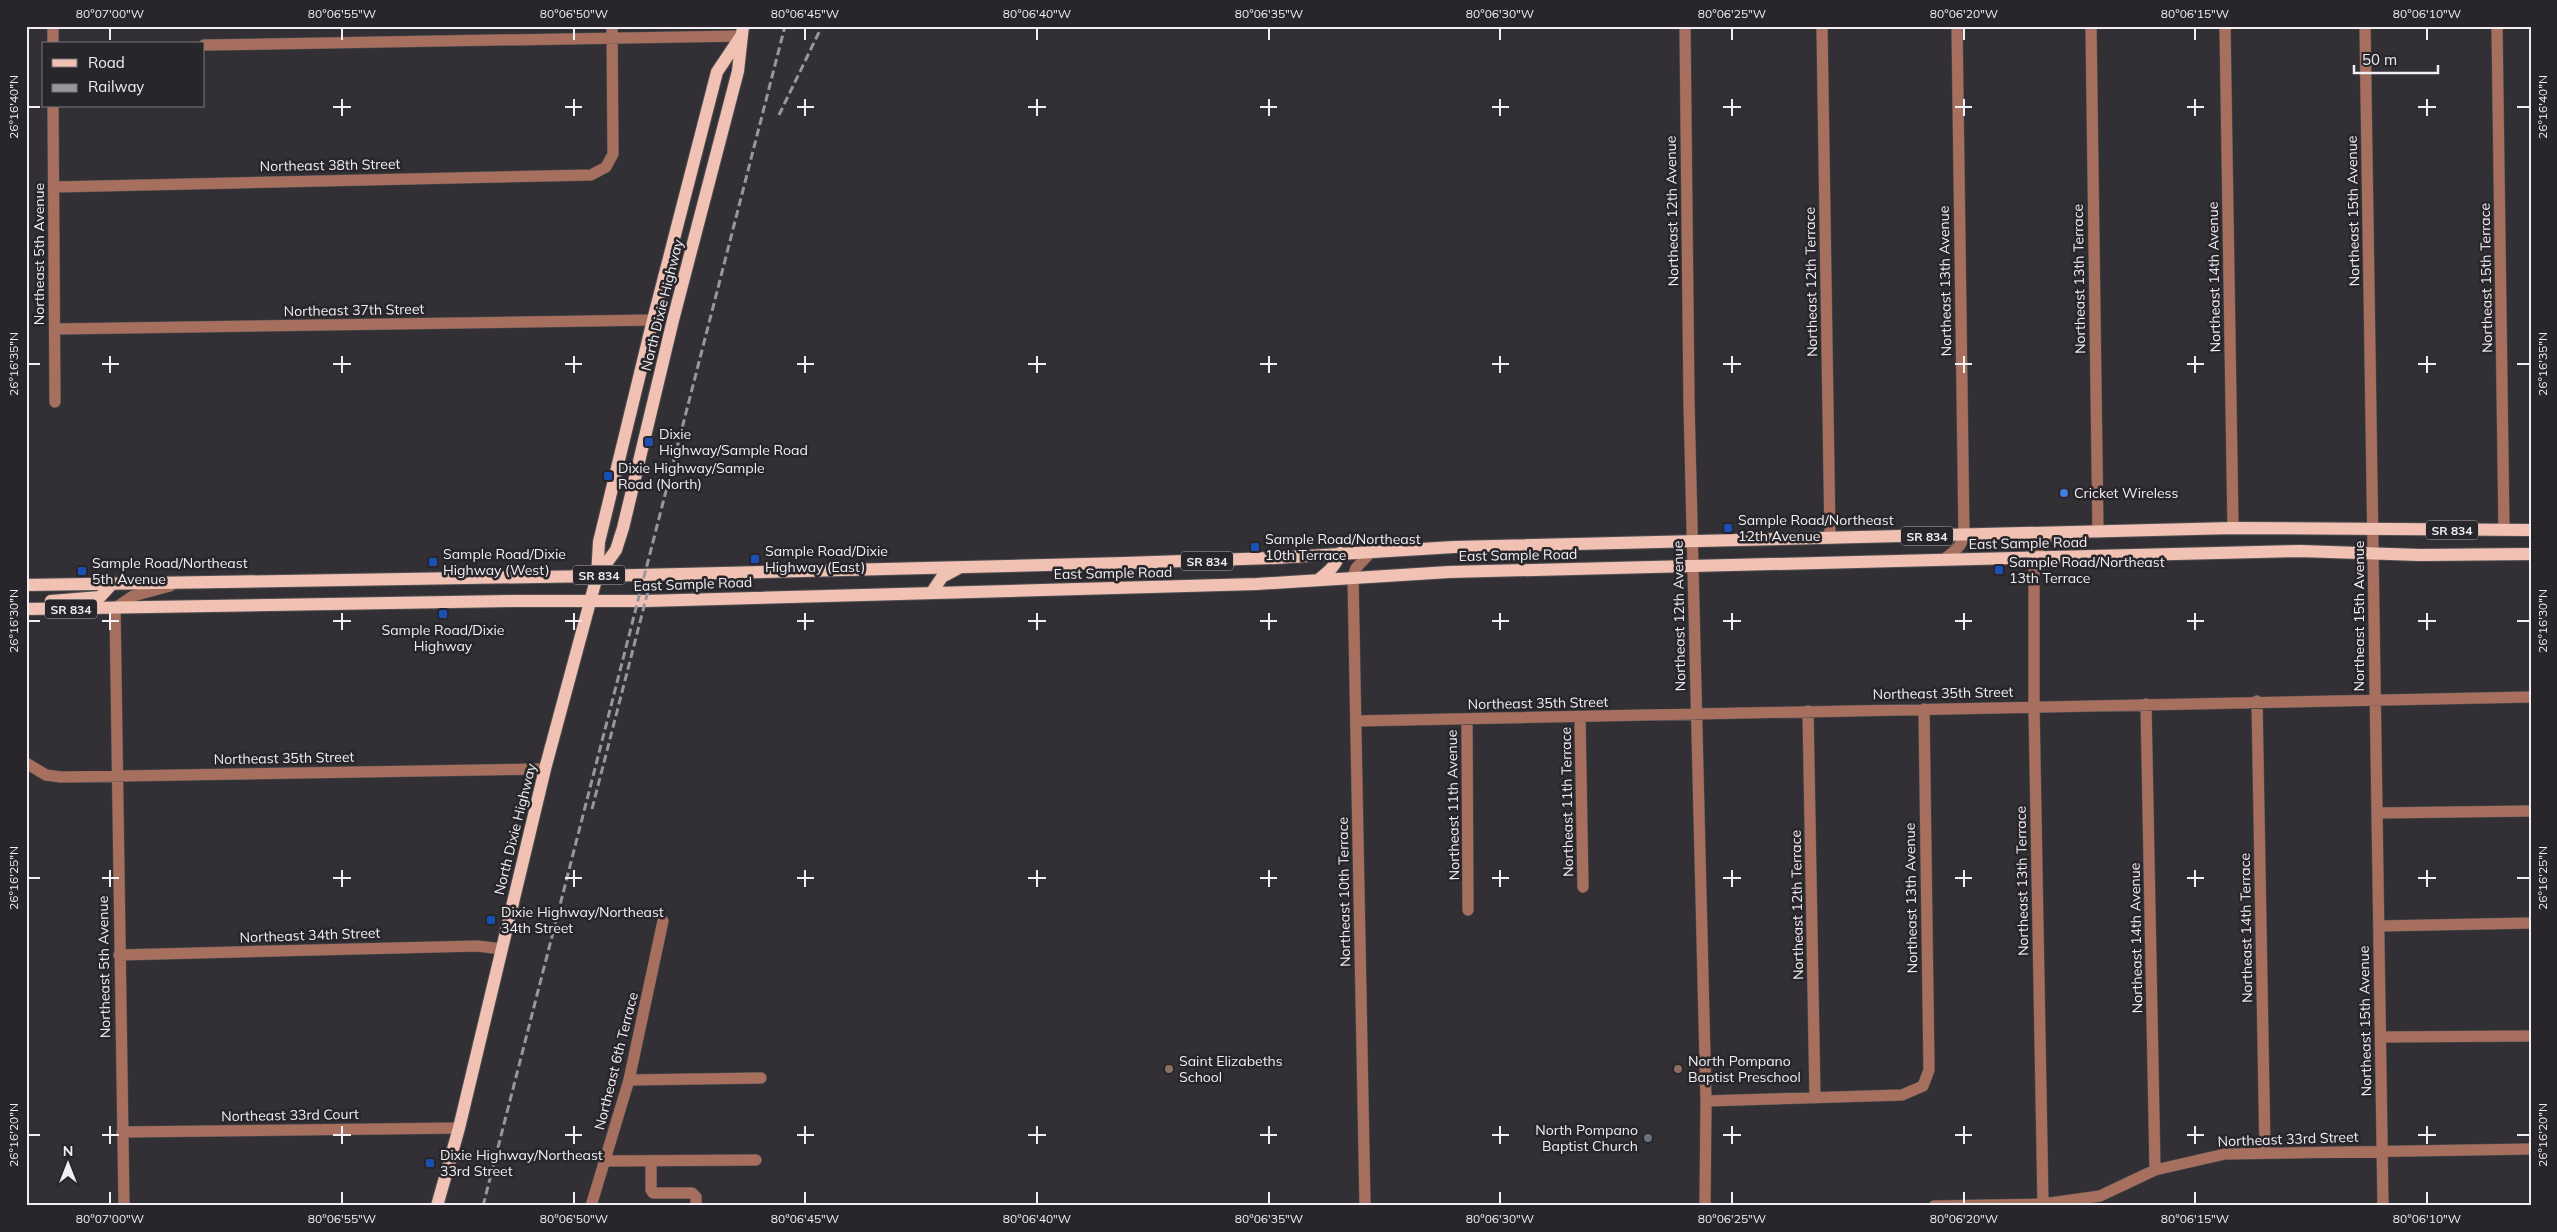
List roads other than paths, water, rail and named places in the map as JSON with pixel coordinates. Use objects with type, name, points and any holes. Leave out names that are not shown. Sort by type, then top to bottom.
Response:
[{"type":"main road","name":"North Dixie Highway","points":[[437,1206],[459,1128],[545,769],[596,576],[599,542],[653,320],[717,72],[742,31]]},
{"type":"main road","name":"North Dixie Highway","points":[[596,576],[616,550],[622,528],[738,70],[742,31]]},
{"type":"main road","name":"East Sample Road","points":[[26,585],[596,576],[1230,560],[1373,550],[2233,528],[2531,530]]},
{"type":"main road","name":"East Sample Road","points":[[26,609],[510,601],[589,602],[1257,584],[1353,577],[1693,566],[2300,551],[2420,555],[2531,554]]},
{"type":"main road","points":[[1318,580],[1331,570],[1340,553]]},
{"type":"main road","points":[[932,592],[942,577],[963,566]]},
{"type":"main road","points":[[26,609],[50,601],[100,597],[112,584]]},
{"type":"street","points":[[53,26],[53,42]]},
{"type":"street","name":"Northeast 12th Avenue","points":[[1685,26],[1695,714],[1706,1101],[1705,1206]]},
{"type":"street","name":"Northeast 12th Terrace","points":[[1822,26],[1830,538]]},
{"type":"street","name":"Northeast 13th Avenue","points":[[1957,26],[1964,535]]},
{"type":"street","name":"Northeast 13th Terrace","points":[[2091,26],[2098,532]]},
{"type":"street","name":"Northeast 14th Avenue","points":[[2225,26],[2233,528]]},
{"type":"street","name":"Northeast 15th Avenue","points":[[2365,26],[2374,529],[2374,699],[2384,1206]]},
{"type":"street","name":"Northeast 15th Terrace","points":[[2497,26],[2504,530]]},
{"type":"street","points":[[205,45],[612,31],[742,31]]},
{"type":"street","name":"Northeast 38th Street","points":[[54,186],[590,174],[606,167],[612,154],[612,31]]},
{"type":"street","name":"Northeast 5th Avenue","points":[[53,108],[56,402]]},
{"type":"street","name":"Northeast 37th Street","points":[[55,329],[653,320]]},
{"type":"street","points":[[2034,558],[2040,544],[2055,533]]},
{"type":"street","points":[[1943,560],[1958,549],[1963,542],[1964,535]]},
{"type":"street","points":[[1353,577],[1356,568],[1373,550]]},
{"type":"street","name":"Northeast 13th Terrace","points":[[2034,558],[2034,706],[2043,1204]]},
{"type":"street","name":"Northeast 10th Terrace","points":[[1353,577],[1365,1206]]},
{"type":"street","points":[[115,608],[133,596],[178,583]]},
{"type":"street","name":"Northeast 5th Avenue","points":[[115,608],[116,776],[124,1206]]},
{"type":"street","name":"Northeast 35th Street","points":[[1356,721],[2257,701],[2531,697]]},
{"type":"street","name":"Northeast 14th Terrace","points":[[2257,701],[2265,1153]]},
{"type":"street","name":"Northeast 14th Avenue","points":[[2146,704],[2155,1170]]},
{"type":"street","name":"Northeast 13th Avenue","points":[[1815,1098],[1902,1096],[1923,1086],[1929,1070],[1924,709]]},
{"type":"street","name":"Northeast 12th Terrace","points":[[1808,711],[1815,1098]]},
{"type":"street","name":"Northeast 11th Terrace","points":[[1580,717],[1583,887]]},
{"type":"street","name":"Northeast 11th Avenue","points":[[1467,719],[1468,910]]},
{"type":"street","name":"Northeast 35th Street","points":[[26,764],[46,775],[61,777],[545,769]]},
{"type":"street","points":[[2376,813],[2531,811]]},
{"type":"street","name":"Northeast 6th Terrace","points":[[592,1206],[629,1080],[663,921]]},
{"type":"street","points":[[2379,926],[2531,923]]},
{"type":"street","name":"Northeast 34th Street","points":[[120,956],[477,946],[502,949]]},
{"type":"street","points":[[2381,1037],[2531,1036]]},
{"type":"street","points":[[629,1080],[762,1078]]},
{"type":"street","points":[[1706,1101],[1815,1098]]},
{"type":"street","name":"Northeast 33rd Court","points":[[122,1132],[459,1128]]},
{"type":"street","name":"Northeast 33rd Street","points":[[1934,1206],[2100,1201],[2155,1170],[2225,1154],[2531,1149]]},
{"type":"street","points":[[605,1161],[756,1160]]},
{"type":"street","points":[[651,1161],[651,1190],[653,1193],[692,1193],[696,1197],[696,1206]]},
{"type":"railway","points":[[483,1206],[785,26]]},
{"type":"railway","points":[[779,115],[822,26]]},
{"type":"railway","points":[[592,809],[650,583]]},
{"type":"place","name":"Dixie Highway/Sample Road","points":[[649,442]]},
{"type":"place","name":"Dixie Highway/Sample Road (North)","points":[[608,476]]},
{"type":"place","name":"Cricket Wireless","points":[[2064,493]]},
{"type":"place","name":"Sample Road/Northeast 12th Avenue","points":[[1728,528]]},
{"type":"place","name":"Sample Road/Northeast 10th Terrace","points":[[1255,547]]},
{"type":"place","name":"Sample Road/Dixie Highway (East)","points":[[755,559]]},
{"type":"place","name":"Sample Road/Dixie Highway (West)","points":[[433,562]]},
{"type":"place","name":"Sample Road/Northeast 13th Terrace","points":[[1999,570]]},
{"type":"place","name":"Sample Road/Northeast 5th Avenue","points":[[82,571]]},
{"type":"place","name":"Sample Road/Dixie Highway","points":[[443,614]]},
{"type":"place","name":"Dixie Highway/Northeast 34th Street","points":[[491,920]]},
{"type":"place","name":"Saint Elizabeths School","points":[[1169,1069]]},
{"type":"place","name":"North Pompano Baptist Preschool","points":[[1678,1069]]},
{"type":"place","name":"North Pompano Baptist Church","points":[[1648,1138]]},
{"type":"place","name":"Dixie Highway/Northeast 33rd Street","points":[[430,1163]]}]
